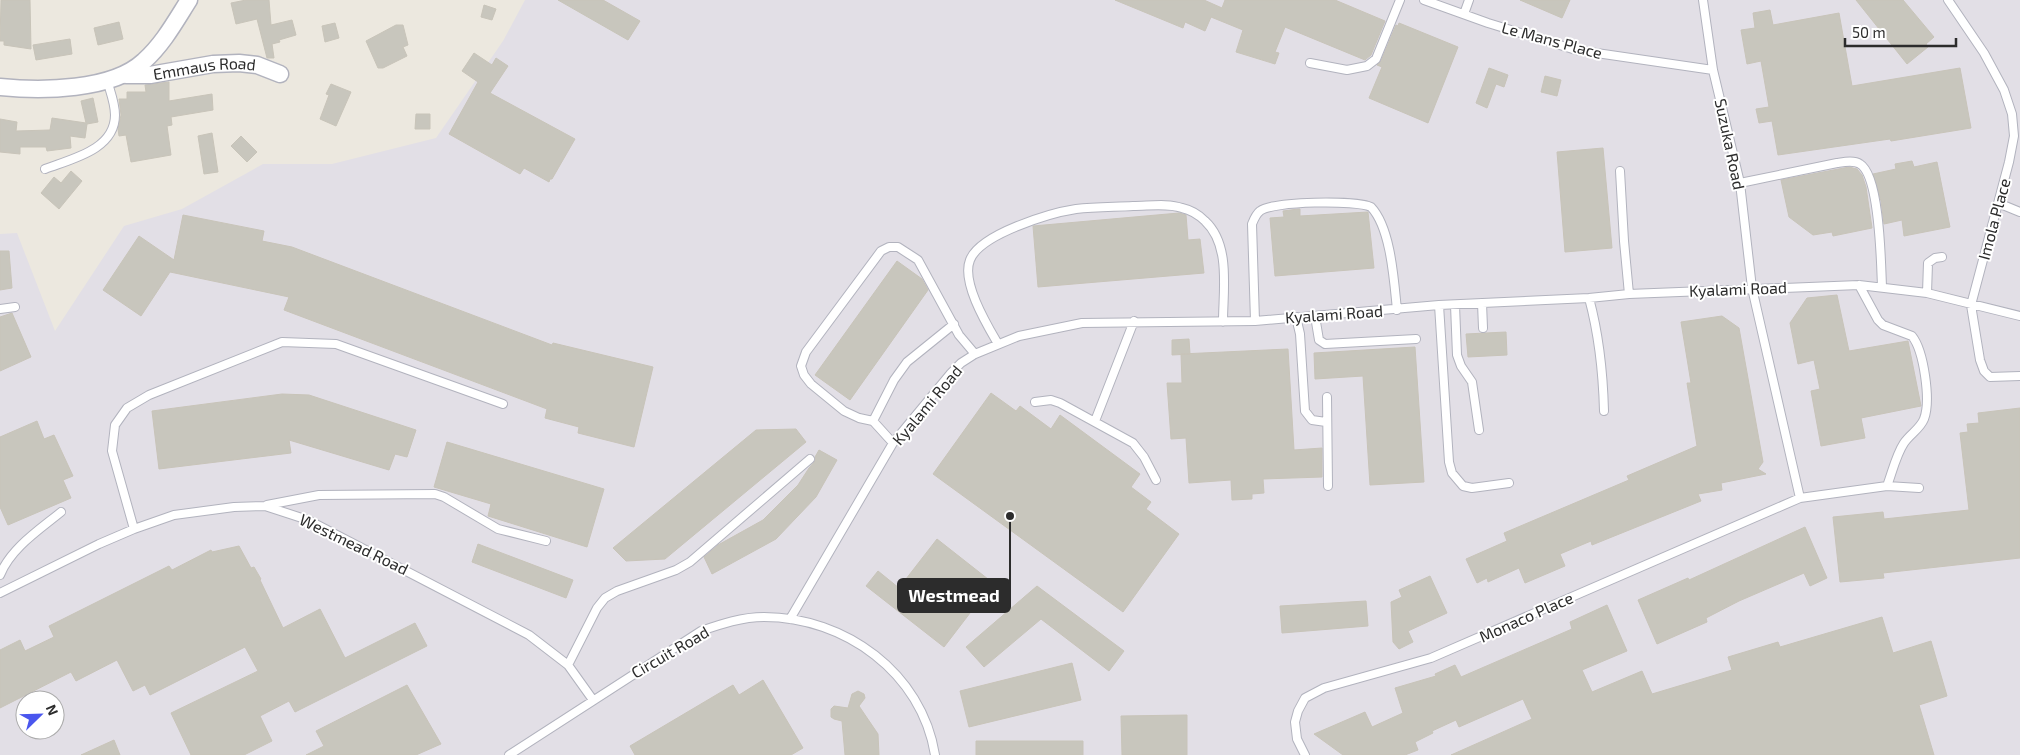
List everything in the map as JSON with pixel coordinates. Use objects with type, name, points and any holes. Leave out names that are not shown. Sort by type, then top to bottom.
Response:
[{"type":"street","name":"Emmaus Road","points":[[126,75],[143,62],[165,38],[189,0]]},
{"type":"street","name":"Emmaus Road","points":[[0,87],[32,90],[76,87],[126,75],[150,75],[213,64],[238,63],[256,65],[280,74]]},
{"type":"lane","points":[[1310,63],[1347,70],[1367,66],[1376,59],[1400,0]]},
{"type":"lane","name":"Le Mans Place","points":[[1424,0],[1544,41],[1591,53],[1713,70]]},
{"type":"lane","points":[[1464,14],[1469,0]]},
{"type":"lane","name":"Suzuka Road","points":[[1703,0],[1713,70],[1740,183],[1752,288]]},
{"type":"lane","name":"Imola Place","points":[[1948,0],[1984,53],[2004,90],[2012,114],[2014,136],[2009,162],[1971,305]]},
{"type":"lane","points":[[45,169],[84,154],[107,138],[114,125],[115,115],[107,80]]},
{"type":"lane","points":[[1740,183],[1837,163],[1859,163],[1865,169],[1870,180],[1876,209],[1882,287]]},
{"type":"lane","points":[[1620,171],[1629,294]]},
{"type":"lane","points":[[1255,320],[1252,224],[1260,210],[1276,205],[1357,203],[1371,207],[1382,224],[1393,269],[1397,310]]},
{"type":"lane","points":[[1998,203],[2020,212]]},
{"type":"lane","points":[[998,344],[980,315],[969,280],[969,260],[982,243],[1019,225],[1076,209],[1181,207],[1194,212],[1206,221],[1221,244],[1224,279],[1223,322]]},
{"type":"lane","points":[[893,443],[873,421],[859,418],[844,411],[811,384],[804,375],[801,366],[806,352],[881,251],[889,247],[898,247],[918,260],[959,334],[975,354]]},
{"type":"lane","points":[[1927,293],[1928,263],[1935,258],[1942,257]]},
{"type":"lane","points":[[1859,285],[1878,320],[1883,325],[1912,336],[1921,356],[1927,400],[1926,411],[1919,427],[1902,445],[1887,486]]},
{"type":"lane","name":"Kyalami Road","points":[[790,619],[893,443],[951,372],[961,363],[975,354],[1019,336],[1082,323],[1134,321],[1223,322],[1397,310],[1439,305],[1752,288],[1859,285],[1927,293],[2020,316]]},
{"type":"lane","points":[[1752,288],[1800,498]]},
{"type":"lane","points":[[1589,298],[1596,322],[1601,355],[1604,411]]},
{"type":"lane","points":[[1482,303],[1483,328]]},
{"type":"lane","points":[[1439,305],[1449,462],[1452,473],[1463,486],[1472,488],[1509,483]]},
{"type":"lane","points":[[1455,305],[1457,355],[1474,389],[1478,430]]},
{"type":"lane","points":[[1971,305],[1980,360],[1984,371],[1990,377],[2020,376]]},
{"type":"lane","points":[[0,309],[15,307]]},
{"type":"lane","points":[[1315,316],[1319,340],[1325,344],[1416,339]]},
{"type":"lane","points":[[1296,317],[1300,334],[1305,411],[1312,420],[1326,422]]},
{"type":"lane","points":[[1095,421],[1134,321]]},
{"type":"lane","points":[[873,421],[894,380],[907,362],[954,324]]},
{"type":"lane","points":[[134,528],[112,451],[116,424],[127,408],[149,395],[282,342],[336,344],[503,404]]},
{"type":"lane","points":[[1327,398],[1328,486]]},
{"type":"lane","points":[[1035,402],[1051,400],[1060,403],[1133,443],[1144,457],[1156,480]]},
{"type":"lane","points":[[568,665],[597,608],[605,598],[617,591],[676,570],[690,562],[810,459]]},
{"type":"lane","name":"Monaco Place","points":[[1305,755],[1297,740],[1295,722],[1298,711],[1305,698],[1324,688],[1438,655],[1800,498],[1887,486],[1919,488]]},
{"type":"lane","points":[[265,506],[319,495],[435,494],[444,497],[498,529],[546,540]]},
{"type":"lane","name":"Westmead Road","points":[[0,593],[134,528],[174,515],[234,507],[265,506],[308,520],[529,635],[568,665],[593,700]]},
{"type":"lane","points":[[0,575],[13,554],[61,512]]},
{"type":"lane","name":"Circuit Road","points":[[509,755],[701,631],[734,620],[763,617],[790,619],[832,629],[862,645],[886,664],[907,688],[920,710],[932,738],[935,755]]},
{"type":"shaded area","points":[[525,0],[2020,0],[2020,755],[0,755],[0,234],[17,233],[55,331],[124,226],[182,209],[263,164],[332,164],[436,138],[503,41]]},
{"type":"building","points":[[1,0],[30,0],[31,49],[4,45],[4,41],[0,41]]},
{"type":"building","points":[[246,0],[269,0],[271,25],[292,20],[296,35],[272,44],[274,58],[267,58],[257,19],[236,24],[231,3]]},
{"type":"building","points":[[558,0],[603,0],[640,21],[628,40]]},
{"type":"building","points":[[1115,0],[1204,0],[1222,8],[1225,0],[1335,0],[1385,21],[1371,55],[1365,60],[1285,27],[1275,52],[1279,53],[1275,64],[1236,52],[1243,30],[1211,17],[1205,31],[1185,22],[1183,28]]},
{"type":"building","points":[[1520,0],[1570,0],[1562,18]]},
{"type":"building","points":[[1856,0],[1903,0],[1934,37],[1926,44],[1928,47],[1907,64]]},
{"type":"building","points":[[484,5],[496,9],[492,20],[481,17]]},
{"type":"building","points":[[1770,10],[1773,25],[1839,13],[1852,86],[1960,68],[1971,128],[1891,141],[1890,139],[1778,155],[1772,121],[1759,123],[1756,109],[1769,107],[1761,61],[1747,64],[1741,30],[1755,28],[1753,13]]},
{"type":"building","points":[[119,22],[123,39],[98,45],[94,28]]},
{"type":"building","points":[[335,23],[339,38],[325,42],[322,26]]},
{"type":"building","points":[[1399,23],[1458,47],[1428,123],[1369,98],[1382,67],[1377,65],[1381,61],[1396,25],[1398,26]]},
{"type":"building","points":[[396,25],[403,25],[408,45],[403,47],[407,56],[383,68],[378,68],[366,41]]},
{"type":"building","points":[[70,39],[72,54],[36,60],[33,45]]},
{"type":"building","points":[[474,53],[492,65],[496,58],[508,66],[490,93],[575,139],[549,182],[524,168],[520,174],[449,134],[478,82],[462,71]]},
{"type":"building","points":[[1489,68],[1508,75],[1504,87],[1496,84],[1487,108],[1476,103]]},
{"type":"building","points":[[1545,76],[1561,80],[1557,96],[1541,92]]},
{"type":"building","points":[[169,82],[169,101],[212,94],[213,110],[171,117],[172,125],[167,126],[171,155],[131,162],[126,135],[119,136],[118,129],[121,115],[119,99],[127,99],[127,92],[146,92],[145,85]]},
{"type":"building","points":[[331,84],[351,92],[336,126],[320,119],[329,95],[326,94]]},
{"type":"building","points":[[93,98],[98,122],[87,124],[85,138],[70,136],[71,148],[47,151],[46,147],[20,147],[20,154],[0,152],[0,119],[17,122],[16,131],[50,130],[52,118],[86,123],[81,101]]},
{"type":"building","points":[[416,114],[430,114],[430,129],[415,129]]},
{"type":"building","points":[[212,133],[218,172],[204,174],[198,136]]},
{"type":"building","points":[[241,136],[257,152],[247,162],[231,146]]},
{"type":"building","points":[[1603,148],[1612,248],[1565,252],[1557,152]]},
{"type":"building","points":[[1912,161],[1914,167],[1937,162],[1950,227],[1904,236],[1902,220],[1884,224],[1881,201],[1873,174],[1896,169],[1895,164]]},
{"type":"building","points":[[1849,167],[1857,169],[1862,175],[1866,187],[1872,228],[1833,236],[1832,232],[1813,235],[1789,217],[1781,180]]},
{"type":"building","points":[[71,171],[82,181],[59,209],[41,193],[54,177],[61,183]]},
{"type":"building","points":[[1300,209],[1300,216],[1368,212],[1374,268],[1275,276],[1270,218],[1284,217],[1283,211]]},
{"type":"building","points":[[1179,213],[1186,215],[1188,240],[1200,239],[1204,273],[1038,287],[1033,226]]},
{"type":"building","points":[[183,215],[264,231],[262,241],[292,247],[552,345],[553,343],[653,367],[634,447],[578,433],[579,427],[545,418],[547,409],[284,310],[289,297],[170,272],[141,316],[103,290],[139,236],[174,260]]},
{"type":"building","points":[[0,251],[9,251],[12,288],[0,290]]},
{"type":"building","points":[[897,261],[922,279],[928,290],[850,400],[815,375]]},
{"type":"building","points":[[1837,295],[1849,351],[1908,341],[1921,406],[1861,418],[1865,438],[1821,446],[1811,391],[1820,389],[1814,360],[1798,364],[1790,323],[1807,298]]},
{"type":"building","points":[[12,313],[31,357],[0,371],[0,317]]},
{"type":"building","points":[[1722,316],[1739,328],[1763,462],[1758,469],[1766,474],[1721,483],[1722,490],[1698,494],[1701,501],[1592,545],[1591,541],[1560,554],[1565,566],[1525,583],[1519,568],[1488,582],[1487,578],[1477,583],[1466,559],[1507,541],[1504,533],[1629,480],[1627,476],[1697,446],[1687,383],[1691,383],[1681,322]]},
{"type":"building","points":[[1506,332],[1507,355],[1468,357],[1466,334]]},
{"type":"building","points":[[1189,339],[1190,354],[1172,355],[1172,340]]},
{"type":"building","points":[[1415,347],[1424,482],[1370,485],[1363,376],[1315,379],[1314,353]]},
{"type":"building","points":[[1288,349],[1294,450],[1322,448],[1322,477],[1263,479],[1264,493],[1252,494],[1252,499],[1232,500],[1231,480],[1189,483],[1186,438],[1171,439],[1167,383],[1182,383],[1181,354]]},
{"type":"building","points":[[991,393],[1016,411],[1020,406],[1051,429],[1060,415],[1140,474],[1131,487],[1151,502],[1146,509],[1179,534],[1123,612],[933,474]]},
{"type":"building","points":[[282,394],[309,395],[416,430],[407,457],[395,454],[389,470],[289,440],[291,453],[159,469],[152,411]]},
{"type":"building","points":[[2020,408],[2020,558],[1883,573],[1884,578],[1840,582],[1833,517],[1883,512],[1884,519],[1969,510],[1960,433],[1968,432],[1967,424],[1979,423],[1978,413]]},
{"type":"building","points":[[37,421],[44,439],[54,435],[73,476],[63,480],[71,498],[8,525],[0,507],[0,437]]},
{"type":"building","points":[[796,429],[806,442],[665,559],[626,561],[613,548],[756,430]]},
{"type":"building","points":[[447,442],[604,489],[587,547],[488,516],[491,504],[434,487]]},
{"type":"building","points":[[819,450],[837,460],[816,497],[776,539],[712,574],[704,557],[718,545],[763,520],[798,485],[815,461]]},
{"type":"building","points":[[1805,527],[1827,578],[1810,586],[1804,573],[1739,601],[1706,618],[1707,622],[1657,644],[1638,600],[1688,578],[1689,580]]},
{"type":"building","points":[[937,539],[993,583],[944,647],[866,586],[878,571],[899,588]]},
{"type":"building","points":[[478,544],[573,580],[566,598],[472,562]]},
{"type":"building","points":[[239,546],[251,568],[254,567],[261,579],[283,628],[320,609],[345,658],[415,623],[427,646],[295,712],[289,701],[260,716],[272,741],[244,755],[191,755],[171,713],[258,671],[245,647],[150,695],[145,685],[133,691],[117,660],[76,681],[71,672],[36,690],[15,690],[15,700],[0,708],[0,650],[20,640],[25,651],[54,637],[49,626],[169,566],[172,570],[211,550],[212,552]]},
{"type":"building","points":[[1430,576],[1447,613],[1408,631],[1413,642],[1399,649],[1393,642],[1391,602],[1402,597],[1399,590]]},
{"type":"building","points":[[1037,586],[1124,651],[1109,671],[1041,619],[984,667],[966,647]]},
{"type":"building","points":[[1366,601],[1368,626],[1282,633],[1280,606]]},
{"type":"building","points":[[1607,605],[1627,651],[1582,670],[1592,692],[1642,671],[1652,694],[1732,670],[1728,657],[1778,642],[1780,647],[1882,617],[1893,653],[1931,641],[1947,696],[1919,705],[1934,755],[1451,755],[1532,719],[1523,699],[1459,727],[1456,720],[1432,731],[1433,733],[1415,742],[1418,750],[1405,755],[1343,755],[1314,734],[1365,712],[1372,727],[1403,713],[1395,688],[1436,676],[1435,674],[1455,665],[1461,677],[1572,629],[1570,622]]},
{"type":"building","points":[[1072,663],[1081,700],[969,727],[960,691]]},
{"type":"building","points":[[763,680],[803,748],[791,755],[635,755],[630,746],[733,685],[739,695]]},
{"type":"building","points":[[407,685],[441,744],[416,755],[306,755],[324,746],[316,731]]},
{"type":"building","points":[[858,691],[864,694],[865,698],[859,706],[878,734],[879,755],[845,755],[842,721],[831,717],[831,709],[834,706],[848,708],[852,694]]},
{"type":"building","points":[[1187,715],[1187,755],[1122,755],[1121,716]]},
{"type":"building","points":[[114,740],[120,755],[81,755]]},
{"type":"building","points":[[976,741],[1083,741],[1083,755],[976,755]]},
{"type":"place","name":"Westmead","points":[[1010,516]]}]
